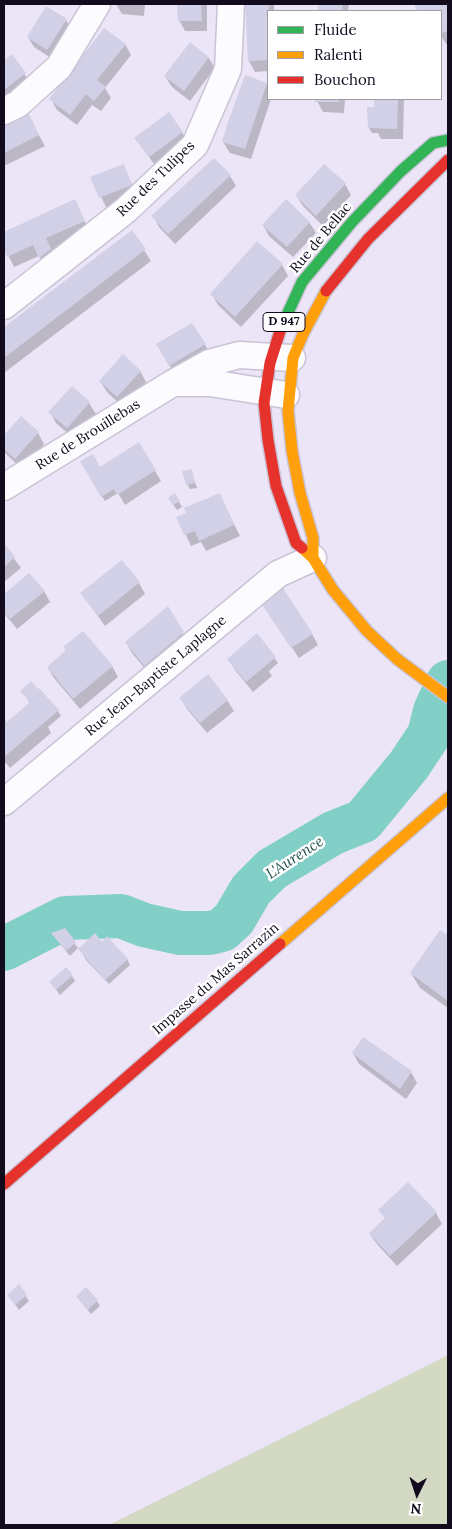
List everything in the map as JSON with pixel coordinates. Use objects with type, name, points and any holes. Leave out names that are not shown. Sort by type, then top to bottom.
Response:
[{"type":"main road","name":"Rue de Bellac","points":[[313,558],[313,538],[300,492],[292,451],[288,411],[277,394],[283,357],[280,332],[302,282],[352,222],[401,171],[433,143],[448,140]]},
{"type":"main road","name":"D 947","points":[[283,357],[303,334],[322,298],[342,270],[368,239],[448,160]]},
{"type":"main road","name":"Rue de Bellac","points":[[283,357],[277,394],[264,403],[276,486],[296,543],[313,558],[333,590],[367,631],[397,659],[448,697]]},
{"type":"main road","name":"Impasse du Mas Sarrazin","points":[[4,1184],[448,798]]},
{"type":"street","points":[[4,111],[18,104],[59,67],[97,4]]},
{"type":"street","name":"Rue des Tulipes","points":[[4,306],[126,210],[195,145],[228,69],[231,4]]},
{"type":"street","name":"Rue de Brouillebas","points":[[4,487],[173,383],[209,363],[239,356],[283,357]]},
{"type":"street","points":[[173,383],[210,383],[277,394]]},
{"type":"street","name":"Rue Jean-Baptiste Laplagne","points":[[4,802],[278,574],[313,558]]},
{"type":"shaded area","points":[[448,1355],[448,1525],[109,1525]]},
{"type":"water","points":[[435,711],[448,721],[426,762],[397,799],[383,809],[360,832],[311,857],[293,871],[269,885],[260,894],[243,922],[228,937],[205,950],[193,949],[121,924],[68,924],[34,940],[4,960],[4,949],[65,918],[121,916],[144,925],[180,933],[210,933],[222,930],[234,919],[251,890],[272,869],[333,833],[363,821],[409,765],[429,735]]},
{"type":"building","points":[[177,4],[201,4],[202,21],[178,21]]},
{"type":"building","points":[[245,4],[269,4],[269,10],[267,10],[267,60],[248,61]]},
{"type":"building","points":[[318,4],[343,4],[342,10],[318,10]]},
{"type":"building","points":[[414,4],[448,4],[448,31],[442,33],[442,10],[417,10]]},
{"type":"building","points":[[46,6],[67,19],[47,50],[27,37]]},
{"type":"building","points":[[104,28],[126,44],[97,80],[106,87],[94,101],[86,94],[70,115],[49,99]]},
{"type":"building","points":[[190,42],[209,57],[184,91],[164,76]]},
{"type":"building","points":[[12,54],[26,73],[4,90],[4,60]]},
{"type":"building","points":[[245,75],[267,83],[245,149],[222,142]]},
{"type":"building","points":[[315,100],[339,100],[339,102],[315,102]]},
{"type":"building","points":[[374,100],[398,100],[397,129],[368,128],[367,107],[374,107]]},
{"type":"building","points":[[169,112],[183,132],[149,157],[134,138]]},
{"type":"building","points":[[29,114],[39,135],[4,153],[4,126]]},
{"type":"building","points":[[214,158],[231,175],[168,234],[151,216]]},
{"type":"building","points":[[124,164],[132,185],[99,198],[90,177]]},
{"type":"building","points":[[324,164],[346,183],[316,216],[295,195]]},
{"type":"building","points":[[75,199],[85,221],[46,238],[51,249],[39,258],[33,245],[7,257],[4,250],[4,232]]},
{"type":"building","points":[[286,199],[310,222],[287,247],[262,225]]},
{"type":"building","points":[[132,230],[146,249],[4,358],[4,327]]},
{"type":"building","points":[[257,241],[283,264],[235,317],[210,294]]},
{"type":"building","points":[[192,323],[206,344],[169,366],[156,344]]},
{"type":"building","points":[[123,354],[141,371],[117,397],[99,381]]},
{"type":"building","points":[[72,386],[90,402],[67,428],[48,412]]},
{"type":"building","points":[[21,416],[39,432],[15,459],[4,449],[4,435]]},
{"type":"building","points":[[139,442],[156,470],[117,495],[114,489],[101,497],[80,461],[93,454],[100,467]]},
{"type":"building","points":[[192,469],[195,483],[186,485],[182,471]]},
{"type":"building","points":[[175,493],[180,501],[173,505],[168,498]]},
{"type":"building","points":[[220,493],[234,525],[199,541],[195,531],[184,535],[176,517],[186,513],[184,508]]},
{"type":"building","points":[[4,543],[15,557],[4,567]]},
{"type":"building","points":[[122,560],[140,582],[98,616],[80,593]]},
{"type":"building","points":[[29,573],[45,591],[10,619],[4,612],[4,594]]},
{"type":"building","points":[[283,588],[313,634],[291,648],[261,603]]},
{"type":"building","points":[[168,606],[184,632],[144,666],[125,642]]},
{"type":"building","points":[[83,631],[113,666],[73,699],[47,667],[66,650],[63,647]]},
{"type":"building","points":[[257,633],[276,657],[246,682],[227,659]]},
{"type":"building","points":[[208,674],[228,700],[200,723],[179,698]]},
{"type":"building","points":[[31,681],[59,710],[4,757],[4,717],[7,722],[30,702],[20,691]]},
{"type":"building","points":[[65,928],[76,942],[66,951],[51,933]]},
{"type":"building","points":[[440,930],[446,934],[448,931],[448,1001],[410,973]]},
{"type":"building","points":[[95,933],[102,942],[107,936],[128,959],[105,980],[78,949]]},
{"type":"building","points":[[66,967],[73,975],[56,990],[49,982]]},
{"type":"building","points":[[363,1037],[412,1071],[400,1089],[352,1053]]},
{"type":"building","points":[[408,1182],[437,1212],[390,1256],[369,1233],[385,1218],[378,1210]]},
{"type":"building","points":[[19,1284],[27,1295],[15,1305],[7,1295]]},
{"type":"building","points":[[86,1287],[98,1300],[88,1310],[76,1296]]},
{"type":"waterway","name":"L'Aurence","points":[[4,949],[65,918],[121,916],[144,925],[180,933],[210,933],[222,930],[234,919],[251,890],[272,869],[333,833],[363,821],[409,765],[429,735],[435,711],[448,682]]},
{"type":"traffic: fast","points":[[281,328],[302,282],[352,222],[401,171],[433,143],[448,140]]},
{"type":"traffic: slow","points":[[313,558],[313,538],[300,493],[292,451],[288,411],[293,358],[303,334],[326,291]]},
{"type":"traffic: slow","points":[[302,548],[313,558],[333,590],[367,631],[397,659],[448,697]]},
{"type":"traffic: slow","points":[[280,944],[448,798]]},
{"type":"traffic: jam","points":[[326,291],[368,239],[448,160]]},
{"type":"traffic: jam","points":[[281,328],[270,363],[264,403],[276,486],[296,543],[302,548]]},
{"type":"traffic: jam","points":[[4,1184],[280,944]]}]
